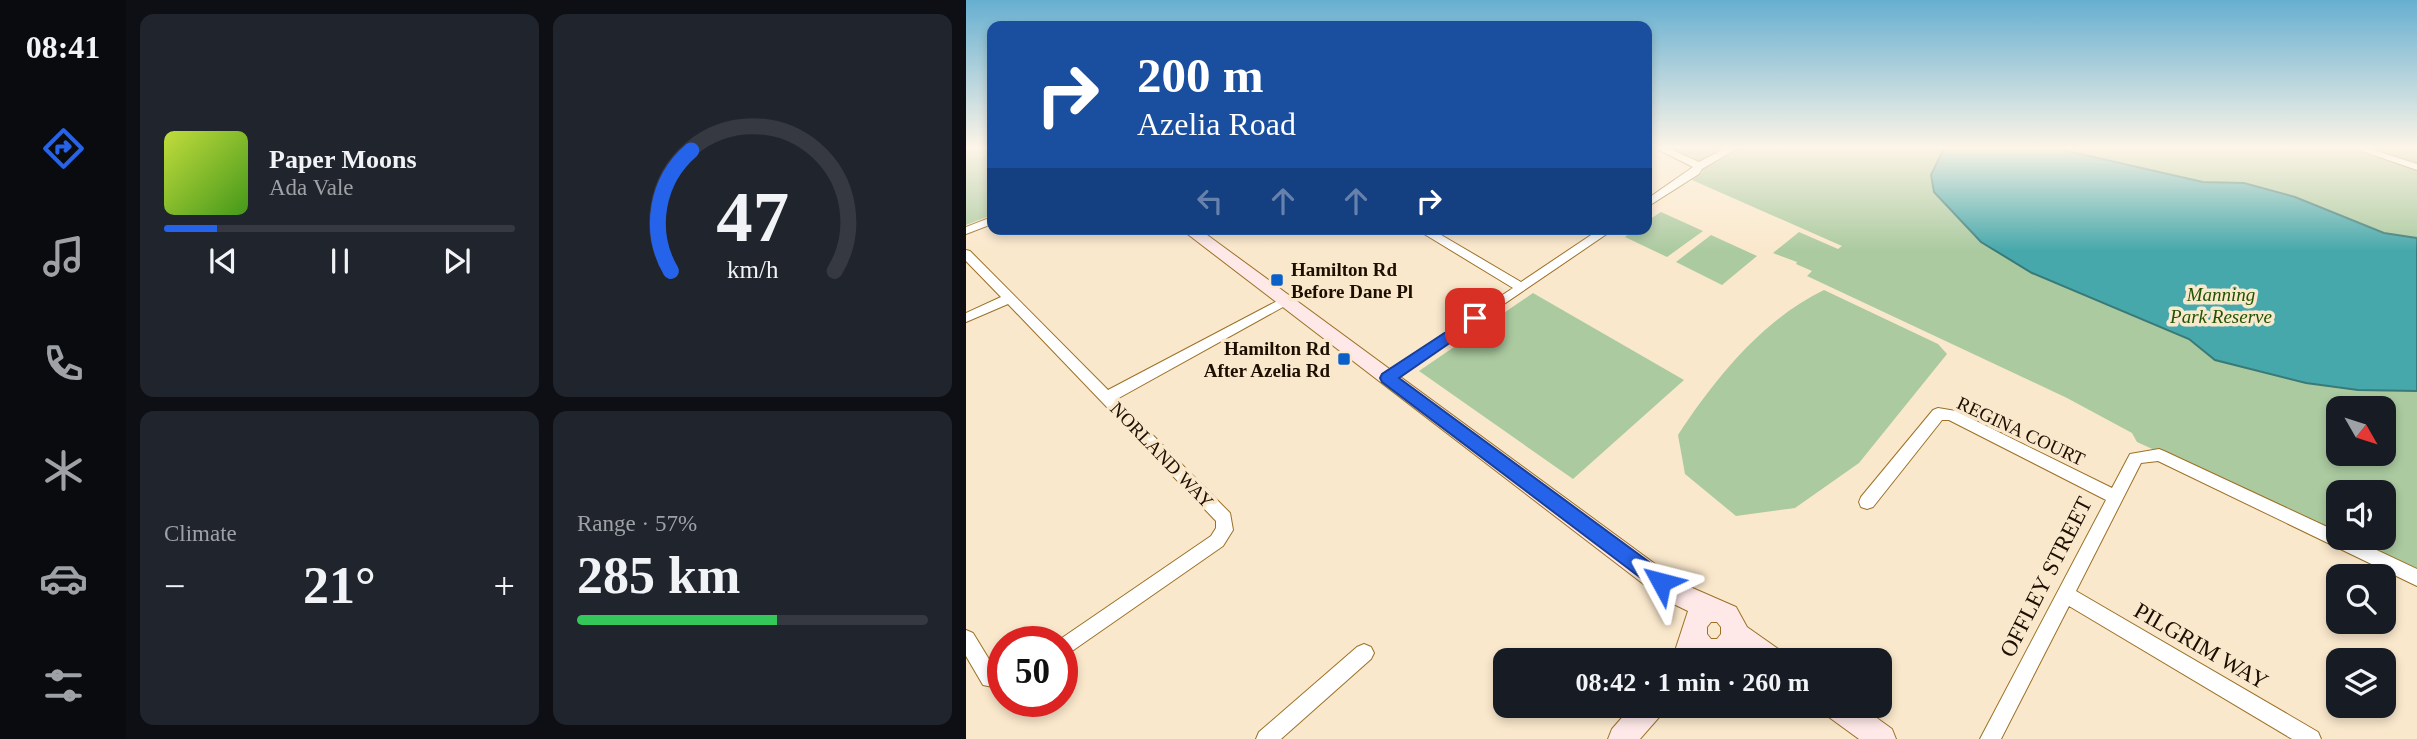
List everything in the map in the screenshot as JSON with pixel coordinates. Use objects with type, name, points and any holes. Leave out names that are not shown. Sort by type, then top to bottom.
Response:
[{"type":"main road","points":[[1197,235],[1672,591],[1713,611],[1696,620],[1705,646]]},
{"type":"main road","points":[[1672,591],[1705,646]]},
{"type":"main road","points":[[1622,739],[1640,718]]},
{"type":"main road","points":[[1836,718],[1863,739]]},
{"type":"main road","points":[[1854,718],[1882,739]]},
{"type":"street","points":[[1652,201],[1679,182]]},
{"type":"street","points":[[966,231],[987,222]]},
{"type":"street","points":[[1432,235],[1521,287]]},
{"type":"street","points":[[1388,378],[1599,235]]},
{"type":"street","name":"NORLAND WAY","points":[[966,254],[1224,519],[1225,530],[1217,541],[1078,638]]},
{"type":"street","points":[[966,318],[1010,298]]},
{"type":"street","points":[[1106,398],[1286,302]]},
{"type":"street","name":"REGINA COURT","points":[[1867,502],[1938,414],[1951,415],[2114,497]]},
{"type":"street","name":"OFFLEY STREET","points":[[1990,739],[2136,458],[2159,455],[2417,578]]},
{"type":"street","name":"PILGRIM WAY","points":[[2066,595],[2311,739]]},
{"type":"street","points":[[966,639],[987,673]]},
{"type":"street","points":[[1266,739],[1364,653]]},
{"type":"green space","points":[[966,182],[987,182],[987,217],[966,225]]},
{"type":"green space","name":"Manning Park Reserve","points":[[1698,182],[2417,182],[2417,570],[2373,550],[2396,550],[2396,480],[2326,480],[2326,529],[2137,442],[2132,433],[2067,398],[1807,276],[1812,271],[1773,253],[1799,232],[1838,249],[1842,246]]},
{"type":"green space","points":[[1661,212],[1703,231],[1667,257],[1625,237],[1652,235],[1652,218]]},
{"type":"green space","points":[[1711,235],[1757,256],[1722,285],[1676,262]]},
{"type":"green space","points":[[1824,290],[1938,344],[1947,354],[1859,463],[1795,508],[1736,516],[1685,474],[1678,435],[1707,393],[1760,334],[1802,302]]},
{"type":"green space","points":[[1533,293],[1684,380],[1573,479],[1419,371]]},
{"type":"water","points":[[1932,182],[2244,183],[2295,197],[2384,233],[2417,238],[2417,391],[2358,390],[2306,383],[2215,360],[2189,339],[2032,273],[1981,242],[1934,192]]},
{"type":"place","name":"Hamilton Rd Before Dane Pl","points":[[1277,280]]},
{"type":"place","name":"Hamilton Rd After Azelia Rd","points":[[1344,359]]},
{"type":"route","points":[[1475,318],[1388,378],[1661,582]]}]
